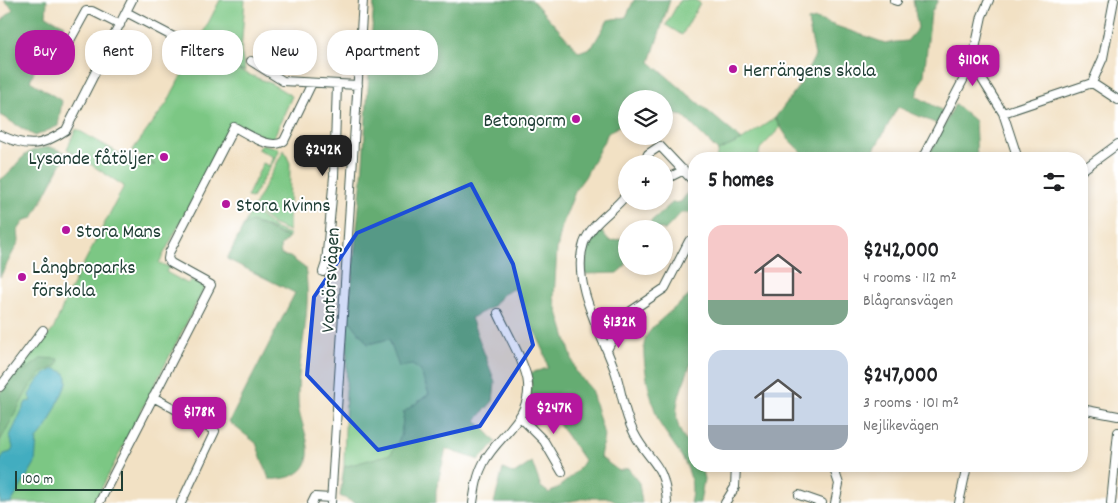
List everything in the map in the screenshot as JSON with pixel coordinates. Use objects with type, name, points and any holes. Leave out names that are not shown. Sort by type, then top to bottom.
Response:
[{"type":"street","points":[[0,135],[25,145],[52,140],[66,130],[132,0]]},
{"type":"street","name":"Vantörsvägen","points":[[331,500],[363,0]]},
{"type":"street","points":[[926,152],[972,63],[980,24],[988,0]]},
{"type":"street","points":[[1003,113],[1092,83],[1103,58],[1114,0]]},
{"type":"street","points":[[75,31],[86,11],[92,10],[120,25]]},
{"type":"street","points":[[126,12],[162,31]]},
{"type":"street","points":[[251,61],[284,80],[358,85]]},
{"type":"street","points":[[972,63],[1003,113],[1016,152]]},
{"type":"street","points":[[99,503],[210,285],[171,263],[168,259],[169,253],[234,127],[272,145],[284,141],[312,83]]},
{"type":"street","points":[[1092,83],[1118,100]]},
{"type":"street","points":[[323,272],[326,263],[334,176],[337,84]]},
{"type":"street","points":[[1088,166],[1118,144]]},
{"type":"street","points":[[650,155],[660,146],[670,155]]},
{"type":"street","points":[[673,158],[688,175]]},
{"type":"street","points":[[673,176],[684,170]]},
{"type":"street","points":[[618,204],[594,227],[585,241],[581,258],[586,297],[607,350],[627,419],[636,437],[664,476],[667,503]]},
{"type":"street","points":[[607,350],[615,334],[631,312],[664,288],[688,242]]},
{"type":"street","points":[[473,503],[478,476],[485,460],[520,417],[526,399],[528,384],[526,372],[498,313]]},
{"type":"street","points":[[0,387],[43,330]]},
{"type":"street","points":[[153,397],[216,431],[181,503]]},
{"type":"street","points":[[1088,410],[1118,416]]},
{"type":"street","points":[[520,417],[544,441],[562,472]]},
{"type":"street","points":[[1111,503],[1118,432]]},
{"type":"street","points":[[725,503],[735,487],[736,472]]},
{"type":"street","points":[[835,472],[839,484],[835,503]]},
{"type":"street","points":[[959,503],[966,472]]},
{"type":"street","points":[[799,495],[822,503]]},
{"type":"street","points":[[312,503],[315,497],[331,500]]},
{"type":"highlighted area","points":[[471,184],[513,264],[533,345],[480,426],[378,450],[307,375],[314,297],[357,233]]},
{"type":"green space","points":[[4,0],[47,0],[46,16],[65,25],[58,30],[15,30],[15,75],[32,75],[30,81],[62,101],[58,126],[35,136],[0,115],[0,23],[13,9]]},
{"type":"green space","points":[[220,0],[245,0],[243,30],[205,30]]},
{"type":"green space","points":[[374,0],[532,0],[579,52],[592,47],[608,20],[626,17],[634,0],[670,0],[650,62],[742,140],[718,151],[683,116],[673,114],[673,90],[618,90],[618,126],[608,133],[585,177],[576,189],[562,226],[557,249],[554,298],[576,372],[591,389],[604,435],[600,457],[619,471],[628,468],[639,483],[642,503],[619,503],[610,498],[587,498],[561,503],[494,503],[503,469],[514,474],[532,462],[541,487],[549,493],[569,479],[584,460],[551,413],[533,425],[526,419],[526,408],[531,387],[530,373],[548,368],[544,351],[514,288],[502,295],[492,307],[471,318],[495,382],[493,401],[476,420],[496,442],[479,460],[446,449],[436,490],[436,503],[355,503],[340,496],[344,467],[391,454],[401,436],[404,412],[429,394],[420,370],[412,365],[399,367],[389,339],[368,344],[348,318],[362,177],[369,75],[438,75],[438,30],[372,30]]},
{"type":"green space","points":[[680,0],[695,0],[700,3],[682,35],[666,25]]},
{"type":"green space","points":[[913,0],[938,0],[931,13],[924,75],[916,96],[943,111],[937,124],[898,107],[873,152],[801,152],[789,140],[775,118],[801,83],[815,56],[808,21],[816,19],[885,43],[907,41],[918,28]]},
{"type":"green space","points":[[243,72],[272,84],[292,96],[272,141],[238,124],[232,124],[159,263],[169,267],[166,272],[188,284],[191,280],[205,287],[94,503],[0,503],[0,393],[15,371],[53,330],[69,292],[124,186],[67,149],[76,129],[124,156],[155,165],[132,151],[167,103],[181,75],[243,75]]},
{"type":"green space","points":[[955,104],[975,121],[977,152],[931,152]]},
{"type":"green space","points":[[775,118],[780,128],[759,152],[718,152],[742,140]]},
{"type":"green space","points":[[262,144],[278,148],[279,152],[252,198],[247,197],[263,163],[269,166],[274,157],[258,149]]},
{"type":"green space","points":[[50,147],[67,153],[33,218],[25,220],[18,230],[19,241],[0,277],[0,180],[31,151]]},
{"type":"green space","points":[[284,150],[290,163],[289,231],[274,225],[253,208]]},
{"type":"green space","points":[[688,192],[688,213],[681,213],[673,221],[652,220],[664,210],[673,210],[673,203],[681,202]]},
{"type":"green space","points":[[255,212],[276,229],[289,234],[289,237],[261,225],[244,225],[250,213]]},
{"type":"green space","points":[[252,222],[289,238],[280,247],[281,255],[290,257],[305,268],[307,284],[306,317],[298,384],[298,400],[300,416],[307,440],[308,456],[306,464],[299,472],[290,477],[279,479],[269,479],[256,443],[229,422],[295,293],[227,259],[244,225]]},
{"type":"green space","points":[[599,229],[610,241],[618,240],[618,272],[585,274],[587,249]]},
{"type":"green space","points":[[688,296],[688,372],[680,394],[677,420],[688,446],[688,471],[684,461],[660,424],[647,379],[644,342],[647,335]]},
{"type":"green space","points":[[348,318],[368,344],[389,339],[393,350],[420,370],[429,394],[404,412],[401,436],[391,454],[344,467]]},
{"type":"green space","points":[[42,358],[59,359],[57,366],[42,373],[30,386],[0,441],[0,393],[15,371],[26,370]]},
{"type":"green space","points":[[688,472],[702,472],[704,479],[700,503],[690,503],[691,481]]},
{"type":"water","points":[[55,369],[64,372],[67,377],[67,383],[47,427],[37,439],[35,463],[11,503],[0,503],[0,462],[4,454],[11,452],[13,448],[10,436],[26,402],[31,401],[29,395],[34,386],[43,376]]},
{"type":"place","name":"Herrängens skola","points":[[733,69]]},
{"type":"place","name":"Betongorm","points":[[576,119]]},
{"type":"place","name":"Lysande fåtöljer","points":[[164,157]]},
{"type":"place","name":"Stora Kvinns","points":[[226,204]]},
{"type":"place","name":"Stora Mans","points":[[66,230]]},
{"type":"place","name":"Långbroparks förskola","points":[[22,277]]}]
